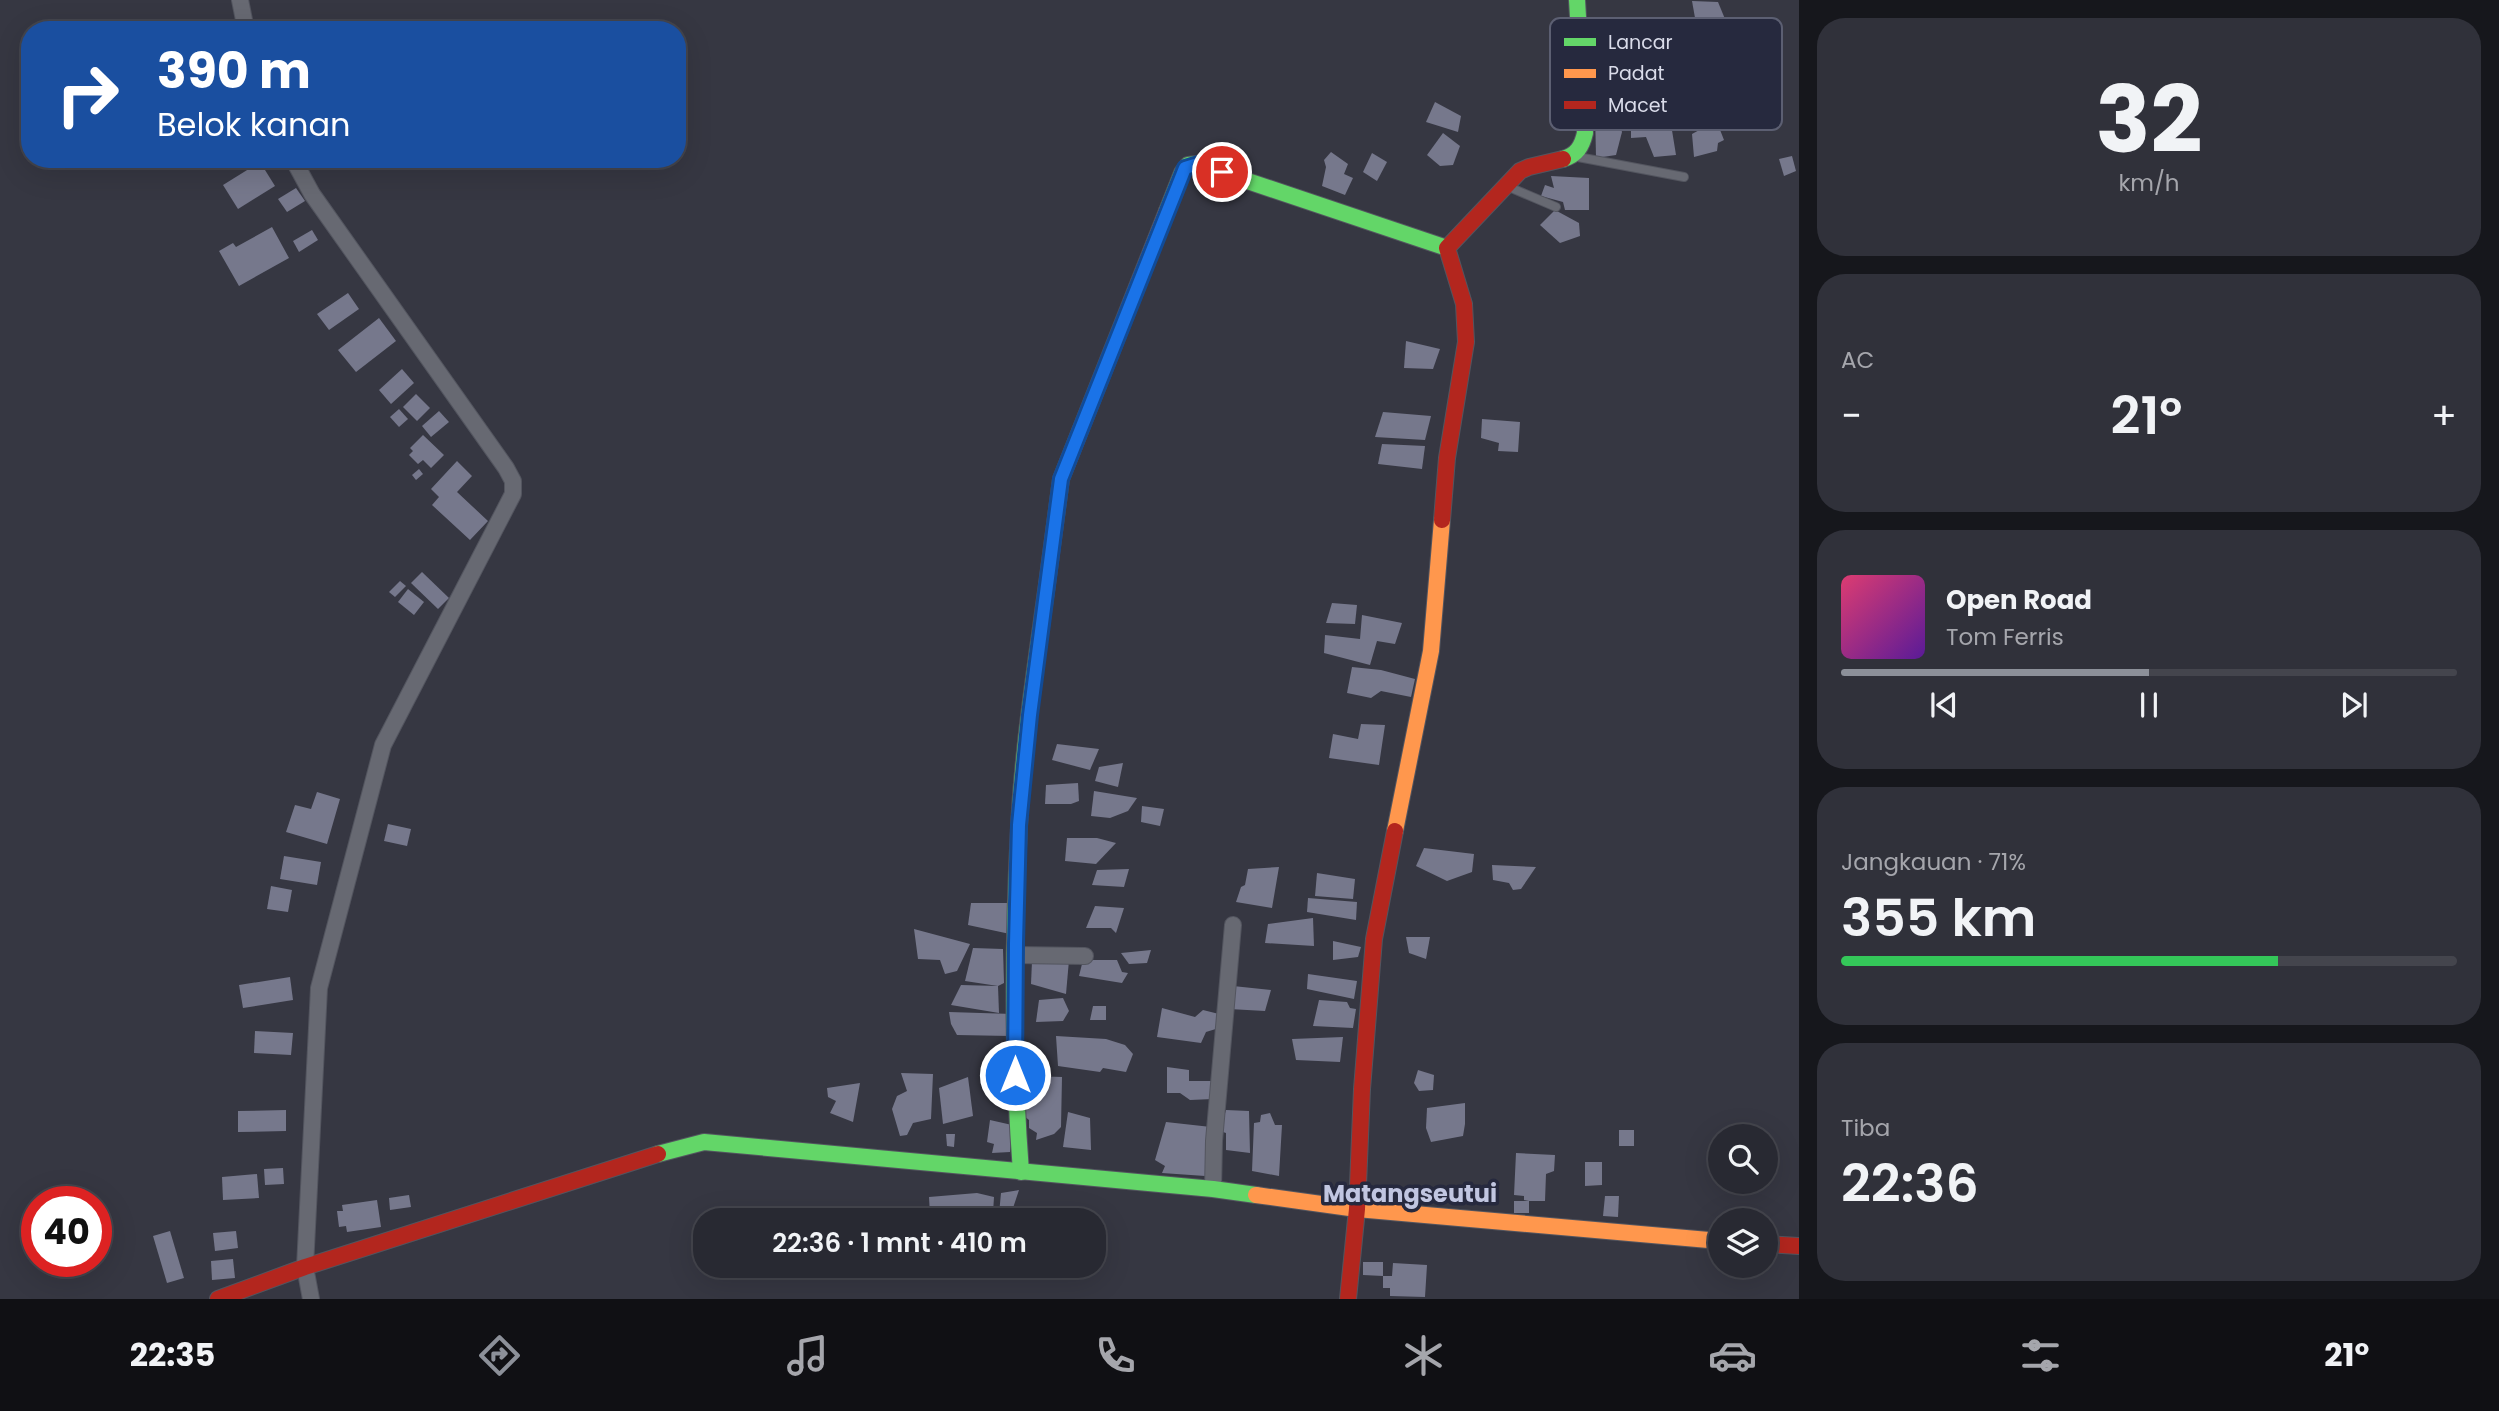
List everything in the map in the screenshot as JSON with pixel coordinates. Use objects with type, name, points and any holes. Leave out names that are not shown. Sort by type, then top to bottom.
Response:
[{"type":"street","points":[[240,0],[244,21]]},
{"type":"street","points":[[1577,0],[1578,18]]},
{"type":"street","points":[[1447,248],[1524,168],[1572,155],[1583,143],[1585,130]]},
{"type":"street","points":[[1021,1172],[1015,1099],[1019,825],[1028,729],[1061,479],[1185,168],[1198,164],[1447,248]]},
{"type":"street","points":[[298,168],[312,194],[506,468],[514,488],[383,745],[319,988],[305,1267],[311,1299]]},
{"type":"street","points":[[1348,1299],[1357,1209],[1362,1089],[1374,939],[1431,651],[1447,458],[1466,342],[1464,303],[1447,248]]},
{"type":"street","points":[[1213,1189],[1214,1141],[1233,925]]},
{"type":"street","points":[[1016,955],[1085,956]]},
{"type":"street","points":[[218,1299],[305,1267],[668,1151],[704,1142],[1213,1189],[1357,1209],[1708,1240]]},
{"type":"street","points":[[1778,1245],[1799,1247]]},
{"type":"lane","points":[[1572,155],[1685,177]]},
{"type":"lane","points":[[1506,185],[1556,207]]},
{"type":"building","points":[[1692,1],[1718,2],[1725,18],[1695,18]]},
{"type":"building","points":[[1435,102],[1461,116],[1458,132],[1426,122]]},
{"type":"building","points":[[1595,130],[1621,130],[1616,155],[1596,158]]},
{"type":"building","points":[[1631,130],[1672,130],[1676,155],[1654,157],[1646,137],[1631,138]]},
{"type":"building","points":[[1699,130],[1720,130],[1724,140],[1718,143],[1717,151],[1694,157],[1692,134]]},
{"type":"building","points":[[1443,133],[1460,146],[1453,165],[1440,166],[1427,155]]},
{"type":"building","points":[[1331,152],[1348,164],[1344,174],[1353,178],[1345,195],[1322,186],[1326,167],[1324,160]]},
{"type":"building","points":[[1372,153],[1387,162],[1377,181],[1363,172]]},
{"type":"building","points":[[1792,156],[1796,171],[1784,176],[1779,159]]},
{"type":"building","points":[[250,168],[264,168],[275,186],[238,209],[223,185]]},
{"type":"building","points":[[1551,176],[1589,178],[1589,210],[1565,210],[1563,202],[1541,196],[1545,185],[1554,188]]},
{"type":"building","points":[[296,188],[305,201],[287,212],[278,199]]},
{"type":"building","points":[[1555,210],[1579,223],[1580,236],[1560,243],[1540,225]]},
{"type":"building","points":[[272,227],[289,258],[239,286],[219,251],[233,243],[236,247]]},
{"type":"building","points":[[312,230],[318,240],[299,252],[293,241]]},
{"type":"building","points":[[348,293],[359,309],[329,330],[317,314]]},
{"type":"building","points":[[379,318],[396,341],[356,372],[338,350]]},
{"type":"building","points":[[1406,341],[1440,349],[1433,369],[1404,368]]},
{"type":"building","points":[[402,369],[414,383],[391,404],[379,390]]},
{"type":"building","points":[[416,394],[430,408],[417,421],[403,407]]},
{"type":"building","points":[[399,409],[408,419],[399,427],[390,417]]},
{"type":"building","points":[[439,411],[449,422],[431,437],[422,426]]},
{"type":"building","points":[[1383,412],[1431,416],[1425,440],[1375,437]]},
{"type":"building","points":[[1482,419],[1520,422],[1518,452],[1498,451],[1499,443],[1481,438]]},
{"type":"building","points":[[423,435],[444,455],[431,468],[423,460],[418,464],[409,455],[413,451],[410,448]]},
{"type":"building","points":[[1382,444],[1425,446],[1422,469],[1378,464]]},
{"type":"building","points":[[457,461],[472,476],[457,492],[488,521],[470,540],[432,505],[439,497],[431,489]]},
{"type":"building","points":[[419,469],[423,474],[416,480],[412,475]]},
{"type":"building","points":[[422,572],[449,598],[438,609],[411,583]]},
{"type":"building","points":[[400,581],[406,586],[395,597],[389,592]]},
{"type":"building","points":[[408,589],[424,602],[414,615],[398,602]]},
{"type":"building","points":[[1332,603],[1357,605],[1355,624],[1326,623]]},
{"type":"building","points":[[1362,615],[1402,623],[1395,644],[1377,641],[1370,665],[1324,653],[1325,635],[1360,639]]},
{"type":"building","points":[[1352,667],[1381,670],[1415,679],[1411,697],[1381,691],[1371,698],[1347,693]]},
{"type":"building","points":[[1361,724],[1385,725],[1379,765],[1329,758],[1333,734],[1358,739]]},
{"type":"building","points":[[1057,744],[1099,749],[1090,770],[1052,760]]},
{"type":"building","points":[[1123,763],[1118,787],[1095,781],[1099,767]]},
{"type":"building","points":[[1078,783],[1079,801],[1071,804],[1045,804],[1046,785]]},
{"type":"building","points":[[1094,791],[1137,798],[1128,811],[1110,818],[1091,816]]},
{"type":"building","points":[[317,792],[340,799],[327,844],[286,832],[295,805],[311,809]]},
{"type":"building","points":[[1142,806],[1164,809],[1160,826],[1141,822]]},
{"type":"building","points":[[388,824],[411,829],[407,846],[384,841]]},
{"type":"building","points":[[1067,838],[1097,838],[1116,843],[1096,864],[1065,861]]},
{"type":"building","points":[[1424,848],[1474,854],[1472,872],[1447,881],[1416,866]]},
{"type":"building","points":[[284,856],[321,862],[317,885],[280,879]]},
{"type":"building","points":[[1492,865],[1536,867],[1521,889],[1513,890],[1509,883],[1493,880]]},
{"type":"building","points":[[1279,867],[1272,908],[1236,902],[1241,887],[1245,885],[1248,869]]},
{"type":"building","points":[[1129,869],[1124,887],[1092,885],[1097,870]]},
{"type":"building","points":[[1317,873],[1355,879],[1353,899],[1315,896]]},
{"type":"building","points":[[271,886],[292,890],[288,912],[267,909]]},
{"type":"building","points":[[1308,898],[1357,902],[1356,920],[1307,912]]},
{"type":"building","points":[[971,903],[1011,903],[1010,934],[968,925]]},
{"type":"building","points":[[1095,906],[1124,908],[1116,933],[1111,928],[1086,928]]},
{"type":"building","points":[[1313,918],[1314,946],[1265,943],[1268,924]]},
{"type":"building","points":[[914,929],[970,944],[957,971],[945,974],[940,960],[918,959]]},
{"type":"building","points":[[1406,937],[1430,937],[1426,959],[1409,953]]},
{"type":"building","points":[[1333,941],[1361,947],[1358,957],[1333,960]]},
{"type":"building","points":[[973,948],[1003,949],[1004,983],[998,986],[965,981]]},
{"type":"building","points":[[1151,950],[1147,963],[1129,964],[1121,953]]},
{"type":"building","points":[[1069,960],[1066,994],[1031,984],[1032,961]]},
{"type":"building","points":[[1083,960],[1117,960],[1122,972],[1128,973],[1122,983],[1079,976]]},
{"type":"building","points":[[1308,974],[1357,981],[1354,999],[1307,989]]},
{"type":"building","points":[[290,977],[293,1000],[243,1008],[239,985]]},
{"type":"building","points":[[961,985],[998,986],[999,1013],[951,1005]]},
{"type":"building","points":[[1233,986],[1271,990],[1265,1011],[1229,1009]]},
{"type":"building","points":[[1063,998],[1069,1011],[1063,1021],[1036,1022],[1039,1000]]},
{"type":"building","points":[[1319,1000],[1347,1002],[1350,1008],[1356,1009],[1353,1028],[1313,1026]]},
{"type":"building","points":[[1093,1006],[1106,1006],[1106,1020],[1090,1020]]},
{"type":"building","points":[[1162,1008],[1195,1017],[1203,1010],[1223,1015],[1219,1028],[1206,1032],[1201,1043],[1157,1037]]},
{"type":"building","points":[[949,1012],[1013,1014],[1009,1036],[957,1035]]},
{"type":"building","points":[[255,1031],[293,1033],[291,1055],[254,1053]]},
{"type":"building","points":[[1056,1036],[1106,1039],[1125,1045],[1133,1054],[1126,1072],[1103,1068],[1100,1072],[1058,1066]]},
{"type":"building","points":[[1343,1037],[1340,1062],[1296,1060],[1292,1039]]},
{"type":"building","points":[[1167,1067],[1189,1070],[1189,1081],[1213,1081],[1213,1099],[1190,1100],[1180,1093],[1167,1093]]},
{"type":"building","points":[[1418,1070],[1434,1075],[1433,1090],[1419,1091],[1414,1083]]},
{"type":"building","points":[[901,1073],[933,1074],[931,1119],[913,1123],[907,1135],[900,1136],[892,1109],[897,1096],[907,1091]]},
{"type":"building","points":[[1032,1076],[1062,1077],[1061,1127],[1054,1134],[1036,1140],[1037,1133],[1029,1128],[1029,1120],[1023,1115],[1026,1104],[1031,1102]]},
{"type":"building","points":[[968,1077],[973,1116],[943,1124],[939,1088]]},
{"type":"building","points":[[860,1083],[853,1122],[830,1113],[836,1101],[828,1097],[827,1088]]},
{"type":"building","points":[[1465,1103],[1463,1136],[1431,1142],[1426,1128],[1427,1108]]},
{"type":"building","points":[[286,1110],[286,1131],[238,1132],[238,1111]]},
{"type":"building","points":[[1226,1110],[1249,1111],[1250,1153],[1226,1150],[1226,1133],[1220,1131]]},
{"type":"building","points":[[1068,1112],[1090,1118],[1091,1150],[1063,1147]]},
{"type":"building","points":[[1270,1113],[1275,1125],[1282,1125],[1279,1176],[1252,1171],[1254,1123],[1260,1122],[1261,1115]]},
{"type":"building","points":[[990,1120],[1012,1125],[1010,1152],[992,1153],[994,1144],[987,1142]]},
{"type":"building","points":[[1166,1122],[1211,1127],[1205,1176],[1162,1173],[1165,1166],[1155,1160]]},
{"type":"building","points":[[1619,1130],[1634,1130],[1634,1146],[1619,1146]]},
{"type":"building","points":[[946,1134],[955,1134],[954,1147],[947,1146]]},
{"type":"building","points":[[1516,1153],[1555,1155],[1554,1171],[1546,1174],[1545,1201],[1529,1201],[1524,1200],[1524,1196],[1514,1195]]},
{"type":"building","points":[[1585,1162],[1602,1162],[1602,1185],[1585,1186]]},
{"type":"building","points":[[283,1168],[284,1184],[265,1185],[264,1169]]},
{"type":"building","points":[[257,1174],[259,1198],[223,1200],[222,1177]]},
{"type":"building","points":[[1019,1190],[1013,1208],[1000,1208],[1001,1193]]},
{"type":"building","points":[[977,1193],[994,1197],[993,1208],[930,1208],[929,1197]]},
{"type":"building","points":[[409,1195],[411,1207],[390,1210],[389,1198]]},
{"type":"building","points":[[1605,1196],[1619,1196],[1618,1217],[1603,1216]]},
{"type":"building","points":[[377,1200],[381,1227],[347,1232],[346,1226],[339,1227],[337,1211],[343,1211],[342,1205]]},
{"type":"building","points":[[1514,1201],[1529,1201],[1529,1213],[1514,1213]]},
{"type":"building","points":[[170,1231],[184,1278],[167,1283],[153,1236]]},
{"type":"building","points":[[236,1231],[238,1248],[215,1251],[213,1233]]},
{"type":"building","points":[[233,1259],[235,1278],[212,1280],[211,1261]]},
{"type":"building","points":[[1363,1262],[1383,1262],[1383,1276],[1363,1275]]},
{"type":"building","points":[[1393,1263],[1427,1265],[1425,1297],[1390,1296],[1390,1288],[1383,1288],[1383,1276],[1392,1276]]},
{"type":"traffic: fast","points":[[1577,0],[1578,18]]},
{"type":"traffic: fast","points":[[1563,159],[1578,149],[1585,130]]},
{"type":"traffic: fast","points":[[1167,211],[1182,173],[1188,165],[1197,164],[1447,248]]},
{"type":"traffic: fast","points":[[1021,1172],[1015,1042],[1017,870],[1027,735],[1047,584]]},
{"type":"traffic: fast","points":[[658,1154],[704,1142],[1256,1195]]},
{"type":"traffic: slow","points":[[1047,584],[1061,479],[1167,211]]},
{"type":"traffic: slow","points":[[1395,831],[1431,651],[1442,520]]},
{"type":"traffic: slow","points":[[1256,1195],[1357,1209],[1708,1240]]},
{"type":"traffic: jam","points":[[1442,520],[1447,458],[1466,342],[1464,304],[1447,248],[1520,171],[1563,159]]},
{"type":"traffic: jam","points":[[1348,1299],[1357,1209],[1362,1089],[1374,939],[1395,831]]},
{"type":"traffic: jam","points":[[218,1299],[305,1267],[658,1154]]},
{"type":"traffic: jam","points":[[1778,1245],[1799,1246]]},
{"type":"district","name":"Matangseutui","points":[[1410,1194]]},
{"type":"route","points":[[1015,1075],[1019,825],[1030,715],[1063,470],[1185,168],[1198,164],[1222,172]]}]
